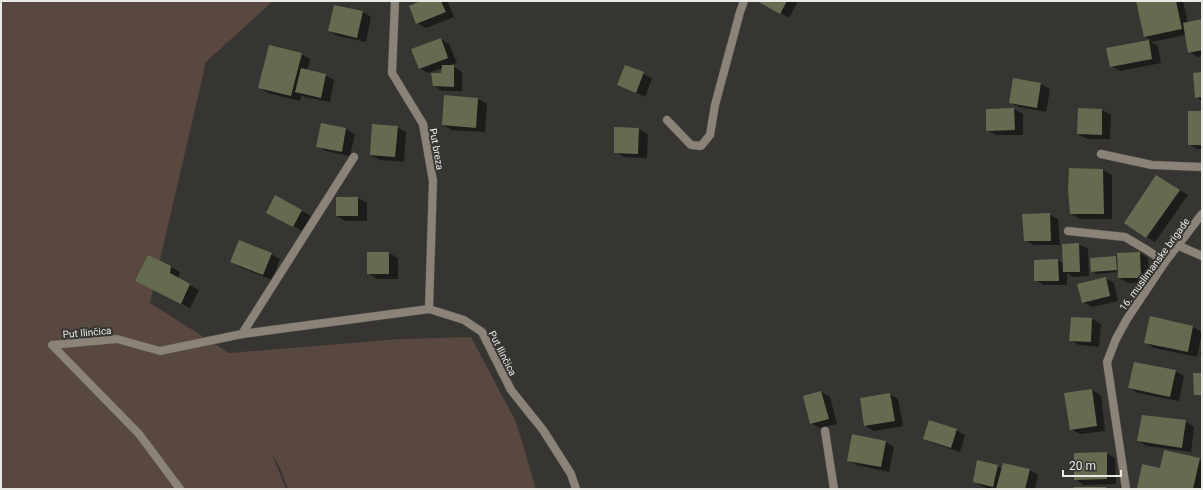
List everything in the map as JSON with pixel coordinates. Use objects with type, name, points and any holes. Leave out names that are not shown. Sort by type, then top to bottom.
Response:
[{"type":"street","name":"Put breza","points":[[395,1],[392,73],[423,124],[433,181],[429,309]]},
{"type":"street","points":[[666,120],[691,145],[701,146],[710,135],[715,105],[744,1]]},
{"type":"street","points":[[1101,154],[1152,165],[1202,167]]},
{"type":"street","points":[[242,334],[354,158]]},
{"type":"street","name":"16. muslimanske brigade","points":[[1126,489],[1107,362],[1116,339],[1127,319],[1165,262],[1202,214]]},
{"type":"street","points":[[1068,231],[1125,238],[1165,262]]},
{"type":"street","points":[[1178,246],[1202,256]]},
{"type":"street","name":"Put Ilinčica","points":[[180,489],[140,434],[52,345],[118,340],[160,351],[242,334],[429,309],[464,320],[482,332],[511,390],[543,430],[571,474],[576,489]]},
{"type":"street","points":[[825,431],[834,489]]},
{"type":"shaded area","points":[[1,1],[273,1],[206,62],[150,303],[229,353],[401,339],[471,337],[516,422],[536,489],[288,489],[281,470],[272,454],[286,489],[1,489]]},
{"type":"building","points":[[421,1],[441,1],[446,12],[416,24],[409,6]]},
{"type":"building","points":[[757,1],[787,1],[780,14]]},
{"type":"building","points":[[1136,1],[1176,1],[1182,29],[1144,37]]},
{"type":"building","points":[[334,5],[363,11],[357,38],[328,31]]},
{"type":"building","points":[[1202,19],[1202,50],[1188,53],[1183,23]]},
{"type":"building","points":[[441,38],[448,58],[419,69],[411,49]]},
{"type":"building","points":[[1149,40],[1152,59],[1110,67],[1106,48]]},
{"type":"building","points":[[269,45],[302,53],[291,96],[258,88]]},
{"type":"building","points":[[442,65],[454,65],[454,87],[433,86],[431,73],[441,73]]},
{"type":"building","points":[[625,65],[644,72],[636,93],[617,85]]},
{"type":"building","points":[[301,68],[326,74],[321,98],[295,92]]},
{"type":"building","points":[[1202,72],[1202,97],[1195,98],[1193,73]]},
{"type":"building","points":[[1013,78],[1041,83],[1037,108],[1009,103]]},
{"type":"building","points":[[444,95],[478,98],[476,128],[442,125]]},
{"type":"building","points":[[1014,108],[1015,130],[986,131],[986,109]]},
{"type":"building","points":[[1078,108],[1102,109],[1102,135],[1077,134]]},
{"type":"building","points":[[1188,111],[1202,111],[1202,145],[1188,145]]},
{"type":"building","points":[[321,123],[346,128],[342,152],[316,147]]},
{"type":"building","points":[[372,124],[398,126],[395,157],[370,155]]},
{"type":"building","points":[[614,127],[639,128],[638,154],[614,153]]},
{"type":"building","points":[[1069,168],[1103,169],[1104,214],[1070,214],[1068,189]]},
{"type":"building","points":[[1156,175],[1180,190],[1146,238],[1124,223]]},
{"type":"building","points":[[275,195],[302,210],[293,227],[266,213]]},
{"type":"building","points":[[336,197],[358,197],[358,216],[336,216]]},
{"type":"building","points":[[1050,213],[1051,241],[1024,241],[1022,214]]},
{"type":"building","points":[[239,240],[272,253],[263,275],[230,262]]},
{"type":"building","points":[[1079,243],[1080,272],[1063,272],[1062,244]]},
{"type":"building","points":[[367,252],[389,252],[389,274],[367,274]]},
{"type":"building","points":[[1140,252],[1141,278],[1118,278],[1117,253]]},
{"type":"building","points":[[148,255],[171,266],[170,273],[190,284],[181,304],[135,281]]},
{"type":"building","points":[[1116,256],[1117,270],[1091,272],[1090,258]]},
{"type":"building","points":[[1058,259],[1059,281],[1034,281],[1034,260]]},
{"type":"building","points":[[1106,277],[1110,296],[1082,303],[1077,284]]},
{"type":"building","points":[[1150,316],[1193,326],[1188,352],[1144,343]]},
{"type":"building","points":[[1071,317],[1092,318],[1091,342],[1069,341]]},
{"type":"building","points":[[1134,362],[1176,370],[1170,397],[1128,388]]},
{"type":"building","points":[[1193,373],[1202,373],[1202,395],[1194,395]]},
{"type":"building","points":[[1092,389],[1097,426],[1070,430],[1064,393]]},
{"type":"building","points":[[821,391],[829,419],[810,424],[803,396]]},
{"type":"building","points":[[890,393],[895,421],[864,426],[860,398]]},
{"type":"building","points":[[1142,415],[1186,420],[1182,448],[1137,441]]},
{"type":"building","points":[[929,420],[957,429],[951,448],[923,439]]},
{"type":"building","points":[[852,434],[886,441],[881,467],[847,461]]},
{"type":"building","points":[[1164,450],[1200,458],[1193,489],[1137,489],[1142,464],[1160,468]]},
{"type":"building","points":[[1107,452],[1107,479],[1074,480],[1074,453]]},
{"type":"building","points":[[977,460],[998,465],[993,487],[973,482]]},
{"type":"building","points":[[1003,463],[1030,469],[1025,489],[996,489]]},
{"type":"building","points":[[1074,487],[1106,487],[1106,489],[1074,489]]}]
